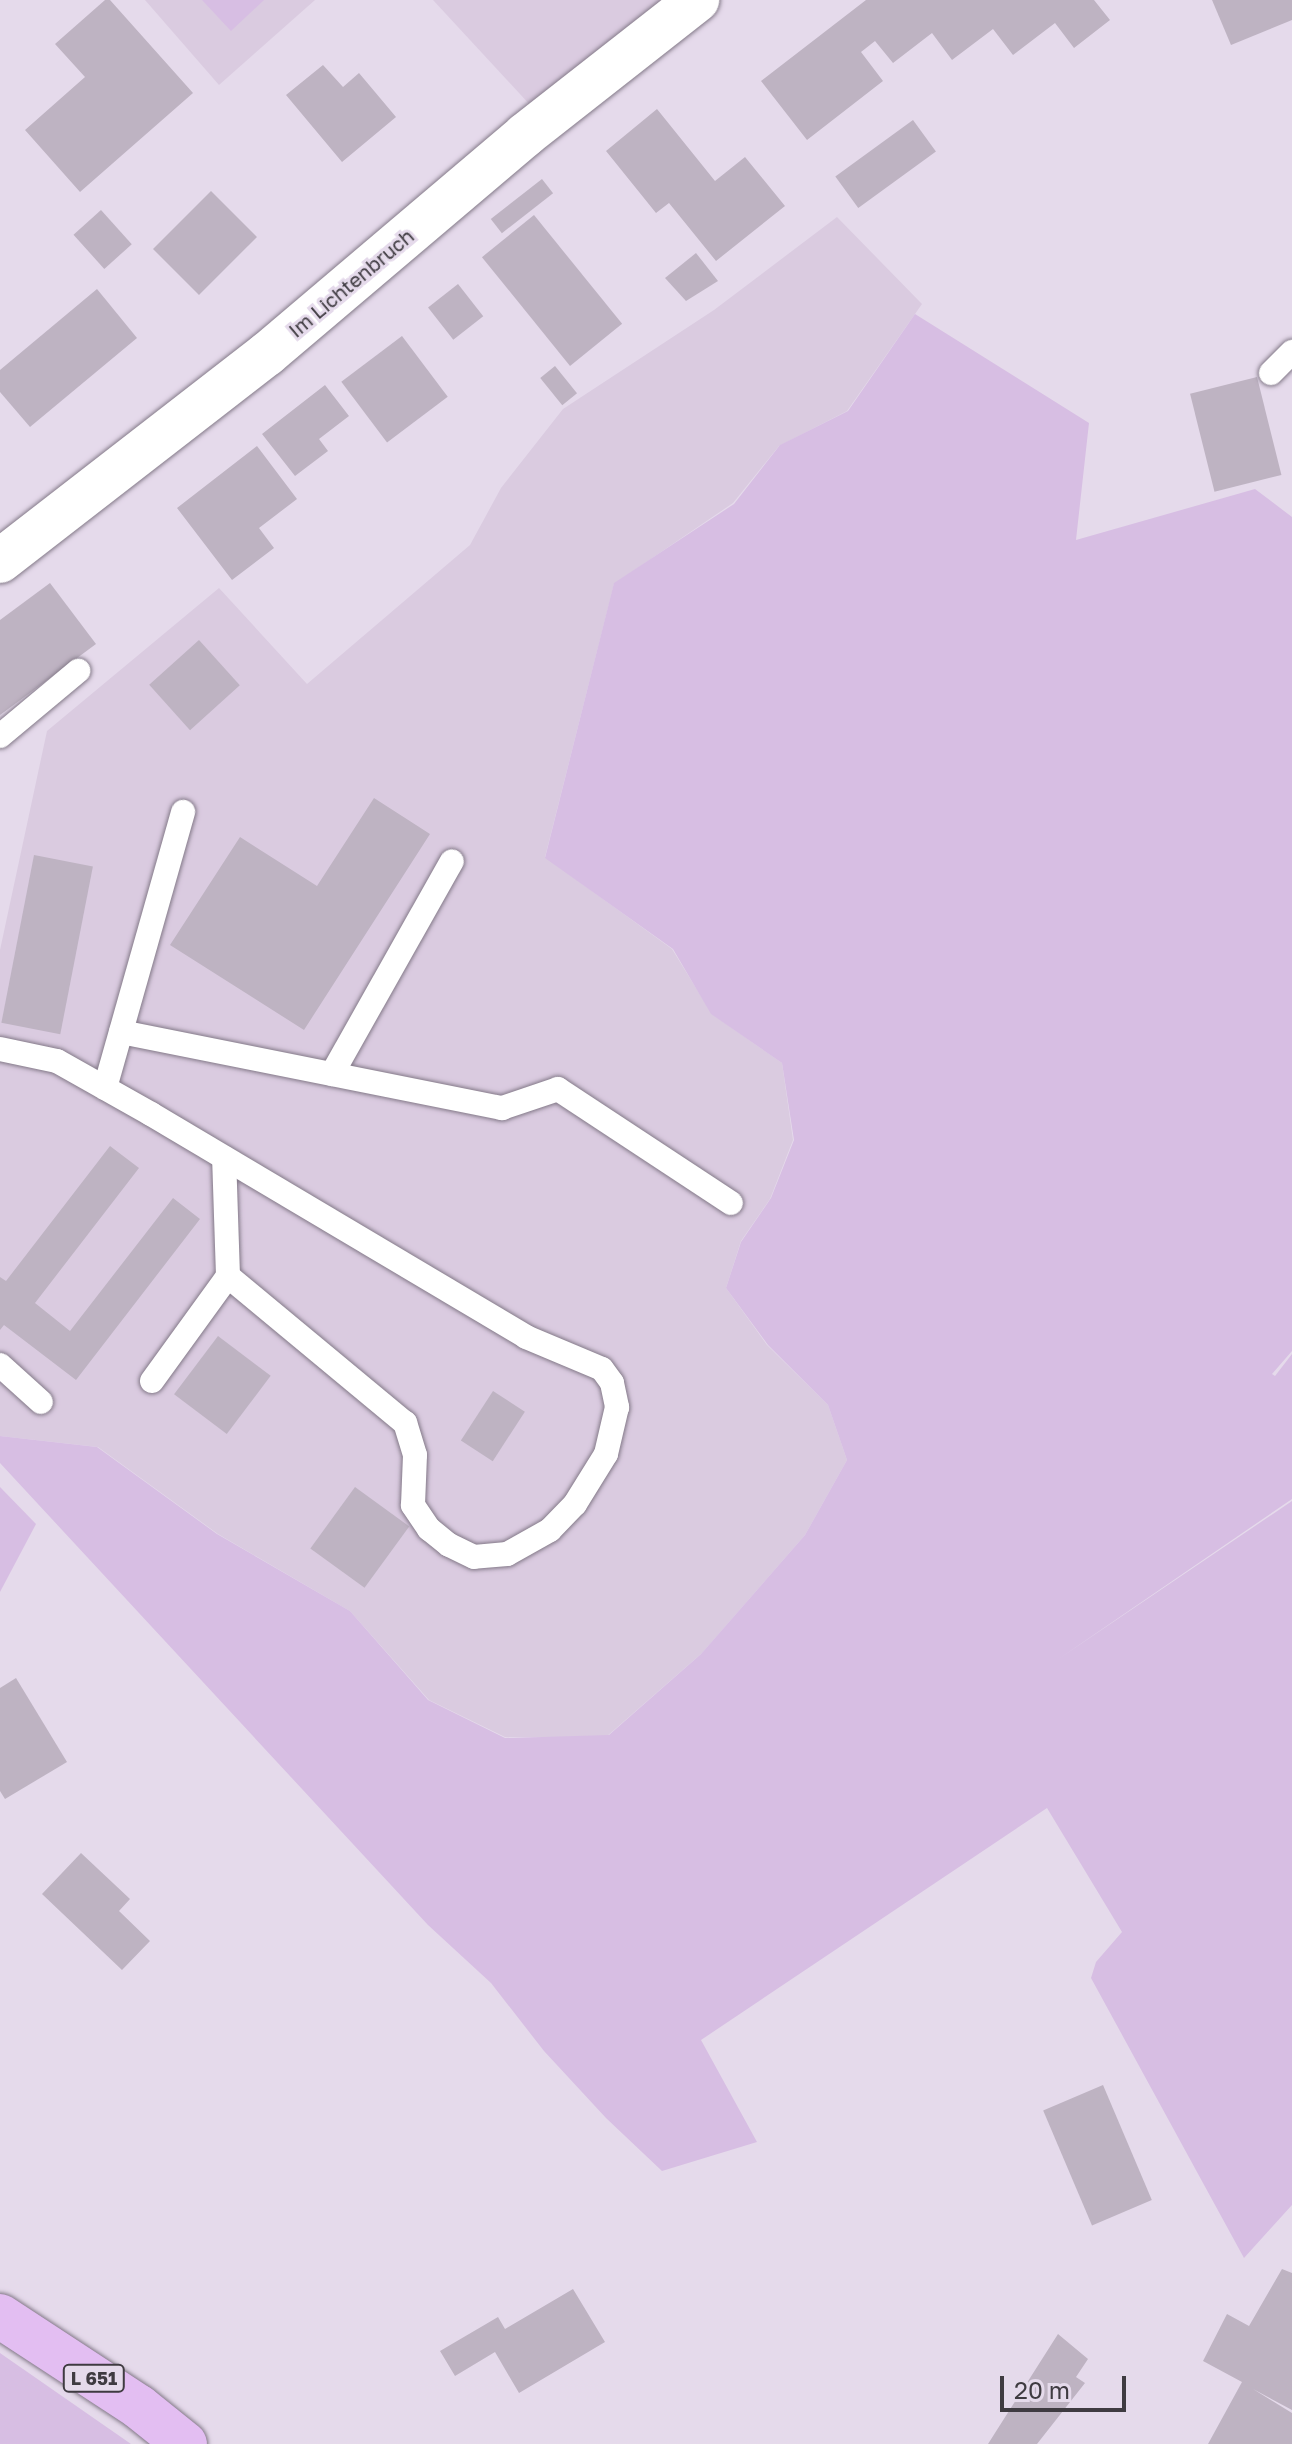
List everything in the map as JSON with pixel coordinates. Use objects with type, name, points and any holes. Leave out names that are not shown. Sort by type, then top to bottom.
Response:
[{"type":"main road","name":"L 651","points":[[0,2316],[139,2407],[185,2444]]},
{"type":"street","name":"Im Lichtenbruch","points":[[0,561],[267,354],[525,135],[697,0]]},
{"type":"lane","points":[[1271,373],[1292,352]]},
{"type":"lane","points":[[0,736],[78,671]]},
{"type":"lane","points":[[105,1088],[183,812]]},
{"type":"lane","points":[[332,1074],[452,861]]},
{"type":"lane","points":[[121,1032],[502,1108],[558,1089],[731,1203]]},
{"type":"lane","points":[[0,1049],[57,1061],[526,1337],[602,1369],[612,1383],[617,1407],[606,1454],[575,1504],[550,1530],[507,1554],[474,1557],[449,1545],[429,1529],[413,1505],[415,1455],[405,1423],[228,1276]]},
{"type":"lane","points":[[152,1381],[228,1276],[224,1158]]},
{"type":"lane","points":[[0,1365],[41,1402]]},
{"type":"shaded area","points":[[145,0],[315,0],[219,85]]},
{"type":"shaded area","points":[[202,0],[264,0],[231,31]]},
{"type":"shaded area","points":[[433,0],[668,0],[531,106]]},
{"type":"shaded area","points":[[837,217],[922,304],[847,411],[779,446],[733,503],[614,584],[545,857],[672,949],[712,1014],[782,1063],[793,1140],[770,1199],[741,1241],[726,1288],[767,1345],[828,1405],[847,1460],[805,1535],[702,1653],[606,1737],[505,1737],[429,1700],[350,1611],[218,1534],[98,1447],[0,1436],[0,950],[47,731],[219,588],[307,684],[470,545],[501,488],[563,409],[714,310]]},
{"type":"shaded area","points":[[915,314],[1089,423],[1076,540],[1255,489],[1292,517],[1292,1351],[1272,1374],[1275,1376],[1292,1354],[1292,1499],[1057,1660],[1292,1501],[1292,2205],[1244,2258],[1091,1978],[1096,1962],[1122,1932],[1047,1808],[701,2040],[757,2142],[662,2171],[606,2118],[544,2051],[491,1983],[428,1925],[0,1463],[0,1436],[97,1447],[217,1534],[350,1611],[428,1700],[505,1738],[609,1735],[701,1654],[805,1535],[847,1460],[828,1405],[768,1345],[726,1288],[741,1242],[771,1198],[794,1140],[782,1063],[711,1014],[673,949],[545,858],[614,583],[734,504],[780,445],[848,411]]},
{"type":"shaded area","points":[[0,1487],[36,1524],[0,1592]]},
{"type":"shaded area","points":[[0,2353],[131,2444],[0,2444]]},
{"type":"building","points":[[105,0],[110,0],[193,93],[80,192],[25,130],[85,77],[55,44]]},
{"type":"building","points":[[866,0],[1094,0],[1110,20],[1074,48],[1055,23],[1013,55],[993,29],[952,60],[932,33],[893,63],[875,41],[861,52],[883,81],[807,140],[761,81]]},
{"type":"building","points":[[1212,0],[1292,0],[1292,20],[1231,45]]},
{"type":"building","points":[[323,65],[343,87],[359,73],[396,117],[342,162],[286,95]]},
{"type":"building","points":[[657,109],[715,181],[745,157],[785,206],[716,261],[669,203],[656,213],[606,151]]},
{"type":"building","points":[[913,120],[936,152],[858,208],[835,176]]},
{"type":"building","points":[[542,179],[553,193],[502,233],[491,219]]},
{"type":"building","points":[[211,191],[257,237],[199,295],[153,249]]},
{"type":"building","points":[[101,210],[132,244],[104,269],[74,235]]},
{"type":"building","points":[[534,215],[622,324],[570,366],[482,257]]},
{"type":"building","points":[[696,253],[718,281],[686,301],[665,278]]},
{"type":"building","points":[[458,284],[483,316],[453,340],[428,307]]},
{"type":"building","points":[[97,289],[137,338],[30,427],[0,392],[0,370]]},
{"type":"building","points":[[402,336],[448,397],[387,442],[341,382]]},
{"type":"building","points":[[555,366],[577,393],[562,405],[540,378]]},
{"type":"building","points":[[1257,377],[1281,475],[1214,492],[1190,394]]},
{"type":"building","points":[[325,385],[349,416],[319,439],[328,451],[295,476],[262,434]]},
{"type":"building","points":[[257,446],[297,499],[259,528],[274,548],[232,580],[177,508]]},
{"type":"building","points":[[50,583],[96,644],[0,715],[0,620]]},
{"type":"building","points":[[199,640],[240,685],[190,730],[149,685]]},
{"type":"building","points":[[374,798],[430,834],[304,1030],[170,945],[240,837],[317,886]]},
{"type":"building","points":[[34,855],[93,866],[60,1034],[1,1023]]},
{"type":"building","points":[[110,1146],[139,1168],[35,1303],[70,1331],[173,1198],[200,1219],[76,1380],[4,1325],[0,1330],[0,1277],[6,1281]]},
{"type":"building","points":[[218,1336],[271,1376],[227,1434],[174,1394]]},
{"type":"building","points":[[493,1391],[525,1412],[493,1461],[461,1440]]},
{"type":"building","points":[[355,1487],[409,1526],[365,1588],[310,1548]]},
{"type":"building","points":[[16,1678],[67,1762],[5,1799],[0,1791],[0,1688]]},
{"type":"building","points":[[81,1853],[130,1899],[119,1911],[150,1941],[122,1970],[42,1894]]},
{"type":"building","points":[[1103,2085],[1152,2200],[1092,2225],[1043,2110]]},
{"type":"building","points":[[1282,2269],[1292,2273],[1292,2410],[1253,2389],[1292,2413],[1292,2444],[1208,2444],[1242,2382],[1203,2361],[1227,2314],[1249,2326]]},
{"type":"building","points":[[573,2289],[605,2342],[519,2393],[495,2352],[455,2376],[440,2351],[498,2317],[505,2329]]},
{"type":"building","points":[[1058,2334],[1088,2359],[1076,2377],[1085,2383],[1037,2444],[988,2444]]}]
